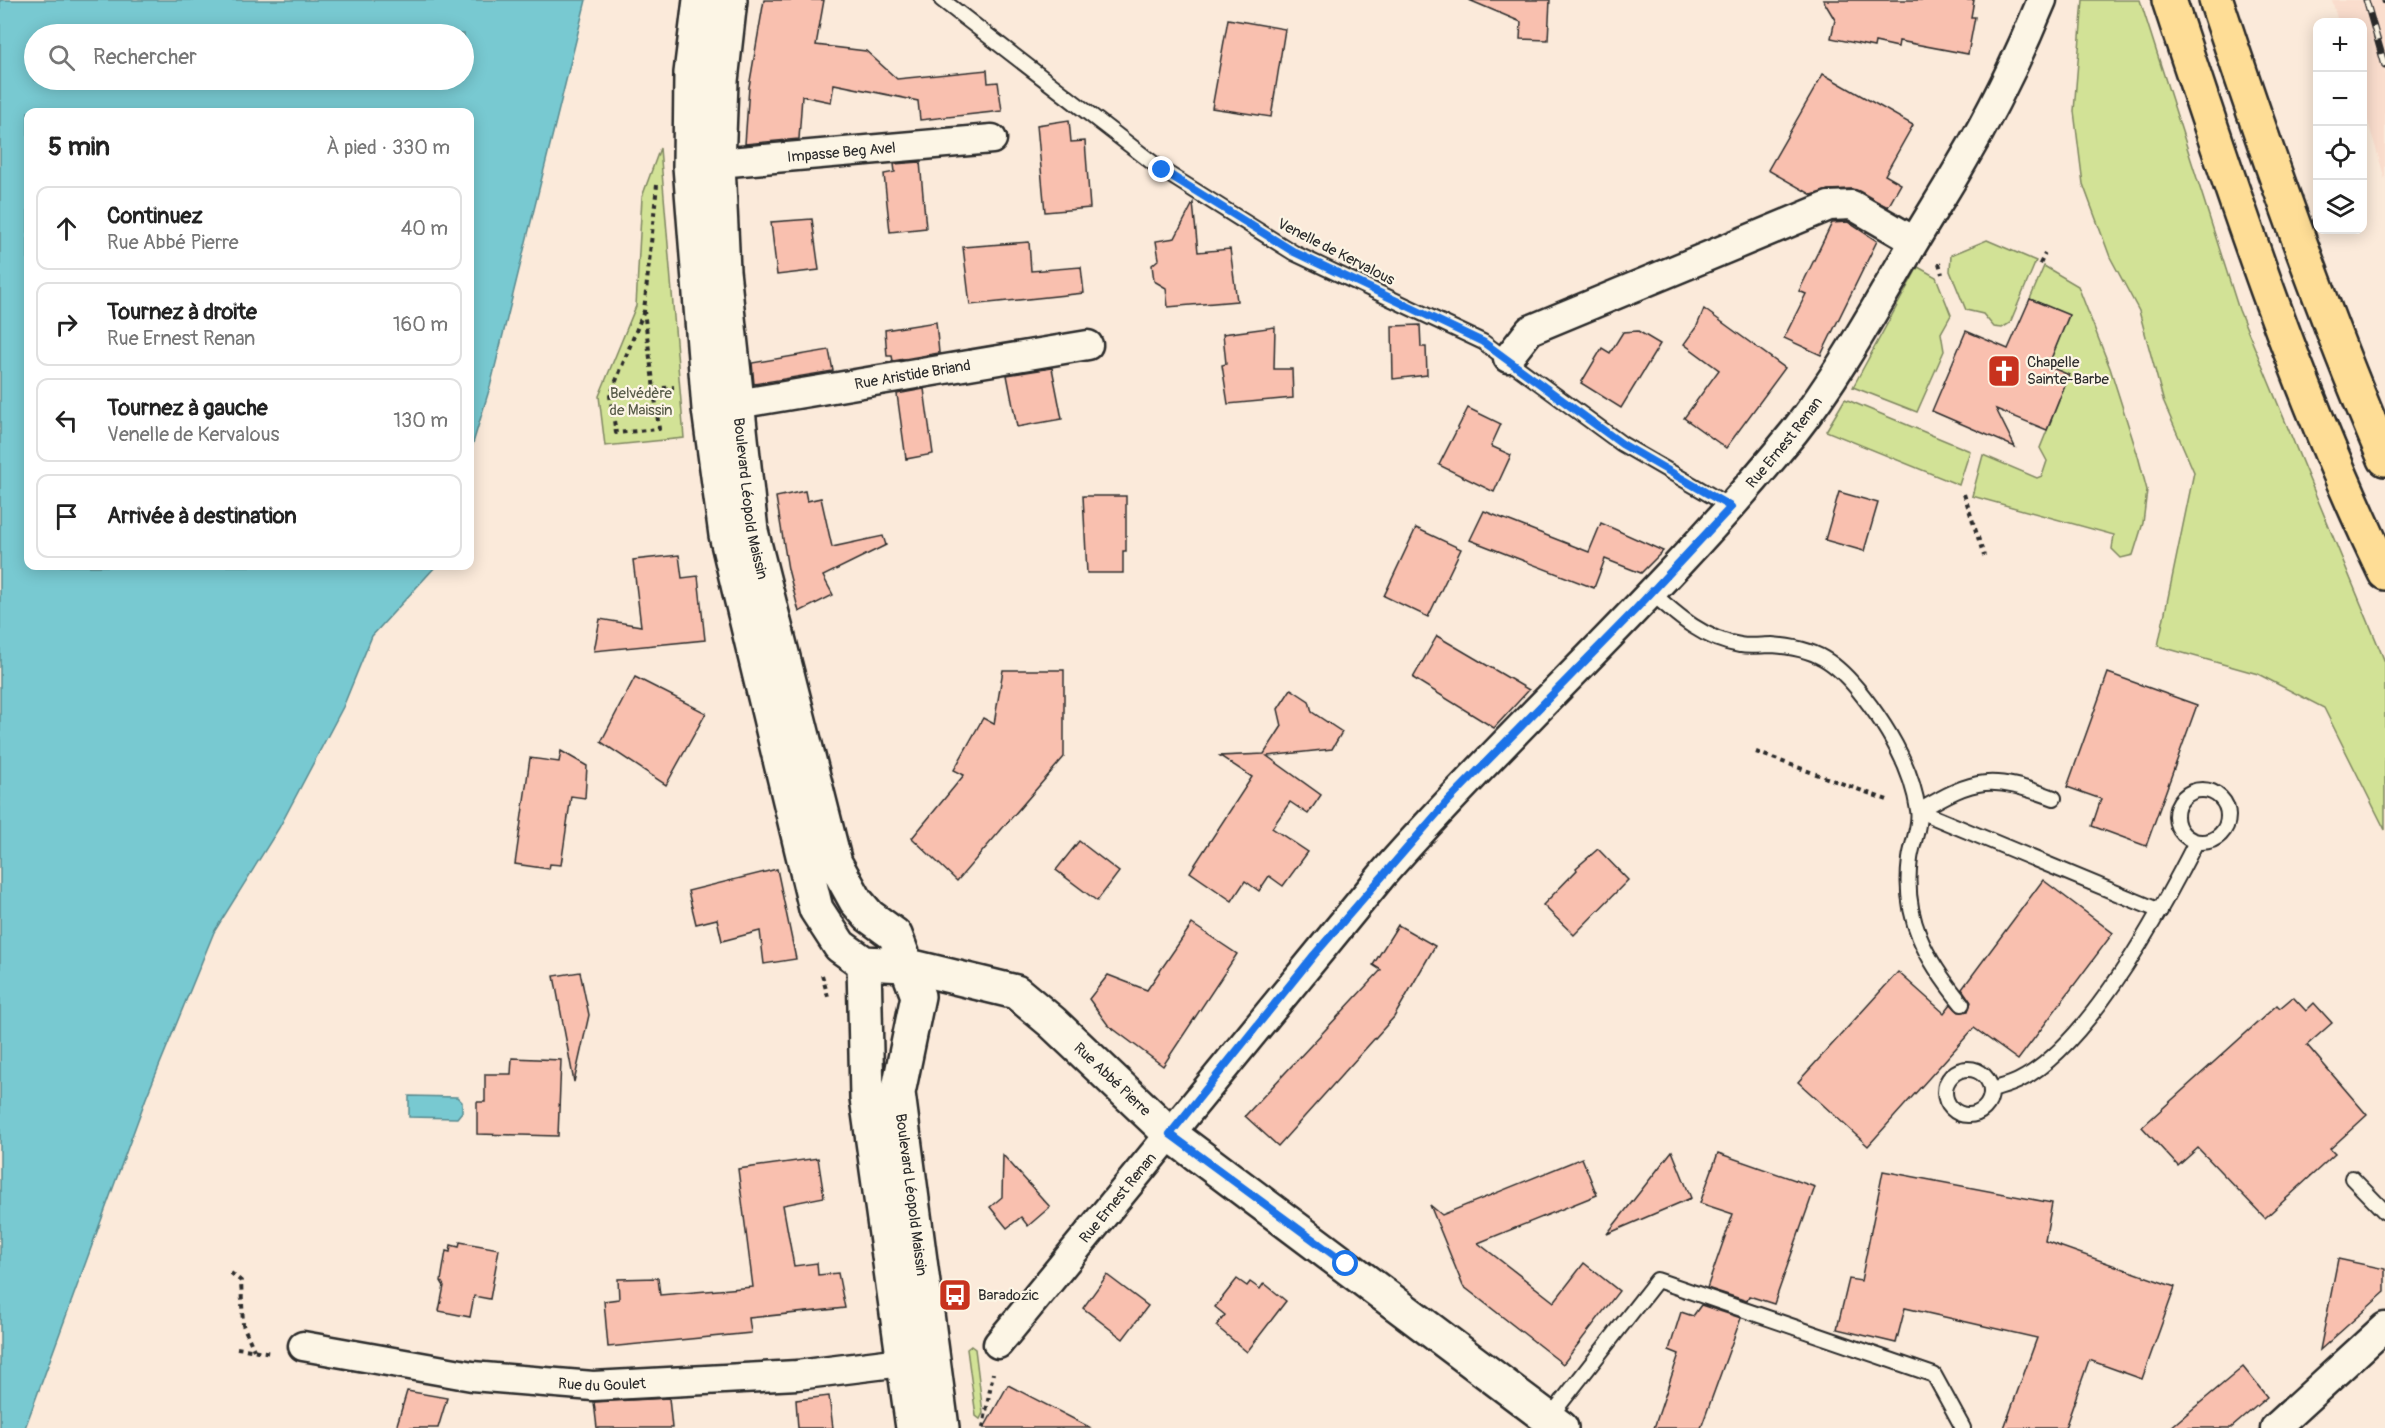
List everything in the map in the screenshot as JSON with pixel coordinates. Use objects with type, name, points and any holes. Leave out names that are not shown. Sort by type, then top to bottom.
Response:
[{"type":"highway","points":[[2169,0],[2249,244],[2350,501],[2385,573]]},
{"type":"highway","points":[[2216,0],[2260,133],[2334,339],[2385,459]]},
{"type":"street","name":"Boulevard Léopold Maissin","points":[[700,0],[691,73],[704,165],[723,271],[751,531],[835,863],[856,901],[869,916],[895,935],[918,996],[898,1093],[918,1360],[912,1428]]},
{"type":"street","name":"Boulevard Léopold Maissin","points":[[730,0],[721,81],[704,165],[709,410],[726,536],[816,909],[840,946],[864,963],[867,1098],[918,1360],[942,1428]]},
{"type":"street","name":"Rue Ernest Renan","points":[[998,1344],[1314,955],[1447,802],[1731,507],[1797,429],[1863,329],[1963,162],[2025,41],[2042,0]]},
{"type":"street","name":"Impasse Beg Avel","points":[[704,165],[992,140]]},
{"type":"street","points":[[1508,358],[1530,330],[1829,206],[1852,205],[1914,241]]},
{"type":"street","name":"Rue Aristide Briand","points":[[737,404],[1088,345]]},
{"type":"street","points":[[864,963],[906,965]]},
{"type":"street","name":"Rue Abbé Pierre","points":[[906,965],[1016,992],[1052,1022],[1170,1134],[1555,1423]]},
{"type":"street","points":[[2275,1428],[2385,1328]]},
{"type":"street","name":"Rue du Goulet","points":[[303,1346],[472,1376],[592,1386],[797,1375],[918,1360]]},
{"type":"lane","name":"Venelle de Kervalous","points":[[942,0],[1162,170],[1294,252],[1483,342],[1508,358],[1622,444],[1731,507]]},
{"type":"lane","points":[[1651,592],[1688,625],[1717,638],[1741,645],[1805,648],[1835,665],[1863,695],[1893,739],[1919,811],[1910,858],[1908,892],[1917,935],[1933,967],[1962,1004]]},
{"type":"lane","points":[[1919,811],[1965,786],[1995,781],[2020,785],[2054,798]]},
{"type":"lane","points":[[1919,811],[2160,911]]},
{"type":"lane","points":[[1992,1090],[2019,1081],[2062,1048],[2099,1003],[2160,911],[2196,842]]},
{"type":"lane","points":[[2352,1178],[2385,1212]]},
{"type":"lane","points":[[1555,1423],[1657,1280],[1934,1375],[1963,1428]]},
{"type":"path","points":[[644,311],[610,396],[616,433],[659,429],[644,311],[654,190],[658,182]]},
{"type":"path","points":[[2040,264],[2045,254]]},
{"type":"path","points":[[1964,494],[1984,556]]},
{"type":"path","points":[[1756,752],[1919,811]]},
{"type":"path","points":[[231,1273],[241,1281],[243,1324],[254,1350],[237,1348]]},
{"type":"shaded area","points":[[2332,0],[2385,0],[2385,179],[2367,118],[2367,18],[2337,18]]},
{"type":"green space","points":[[2083,0],[2140,0],[2239,310],[2385,662],[2385,830],[2324,708],[2258,674],[2158,646],[2194,472],[2164,403],[2139,311],[2110,257],[2083,184],[2074,111]]},
{"type":"green space","name":"Belvédère de Maissin","points":[[660,148],[684,438],[605,446],[599,396],[636,306],[642,197]]},
{"type":"green space","points":[[1987,240],[2036,261],[2010,323],[2002,328],[1994,327],[1983,314],[1966,310],[1950,271],[1951,255]]},
{"type":"green space","points":[[2044,266],[2078,286],[2110,368],[2138,456],[2147,490],[2143,523],[2133,555],[2121,558],[2112,549],[2114,535],[1972,496],[1983,455],[2037,478],[2042,476],[2047,461],[2040,448],[2069,376],[2048,366],[2069,316],[2030,299]]},
{"type":"green space","points":[[1918,267],[1936,277],[1951,315],[1941,333],[1944,351],[1917,412],[1853,387]]},
{"type":"green space","points":[[1845,399],[1970,451],[1959,485],[1826,431]]},
{"type":"green space","points":[[971,1346],[975,1349],[983,1413],[980,1419],[976,1416],[967,1349]]},
{"type":"water","points":[[0,0],[586,0],[490,387],[474,440],[474,108],[24,108],[24,570],[432,570],[372,636],[343,707],[279,828],[214,932],[146,1098],[25,1428],[0,1428]]},
{"type":"water","points":[[409,1096],[457,1097],[462,1102],[462,1112],[457,1118],[409,1117]]},
{"type":"building","points":[[764,0],[824,0],[816,45],[866,51],[897,79],[987,70],[988,83],[998,82],[1002,111],[920,120],[918,101],[834,84],[831,102],[802,96],[799,139],[745,144],[749,87]]},
{"type":"building","points":[[1469,0],[1550,0],[1548,40],[1520,39],[1521,22]]},
{"type":"building","points":[[1823,0],[1974,0],[1971,17],[1975,17],[1968,54],[1899,41],[1898,47],[1875,42],[1874,47],[1831,38],[1835,20]]},
{"type":"building","points":[[1228,19],[1285,29],[1271,117],[1212,108]]},
{"type":"building","points":[[1823,74],[1913,125],[1885,175],[1901,184],[1888,207],[1852,189],[1828,190],[1812,195],[1768,170]]},
{"type":"building","points":[[1069,120],[1071,142],[1085,141],[1090,208],[1045,212],[1037,125]]},
{"type":"building","points":[[920,162],[926,228],[890,232],[884,174],[895,172],[894,164]]},
{"type":"building","points":[[1193,203],[1198,252],[1230,249],[1237,301],[1168,307],[1166,288],[1154,281],[1152,265],[1159,259],[1156,241],[1175,238]]},
{"type":"building","points":[[812,219],[819,270],[777,275],[771,222]]},
{"type":"building","points":[[1848,222],[1877,241],[1821,355],[1784,338],[1806,294],[1799,291],[1832,223]]},
{"type":"building","points":[[1029,242],[1031,271],[1081,267],[1084,293],[970,305],[963,247]]},
{"type":"building","name":"Chapelle Sainte-Barbe","points":[[2030,299],[2069,315],[2048,366],[2069,375],[2047,430],[1996,409],[2015,447],[1932,411],[1966,331],[2008,349]]},
{"type":"building","points":[[1704,309],[1785,368],[1726,448],[1684,418],[1719,370],[1684,344],[1697,326]]},
{"type":"building","points":[[936,322],[939,353],[893,361],[892,356],[887,356],[885,330]]},
{"type":"building","points":[[1420,325],[1421,347],[1426,347],[1427,375],[1393,379],[1392,326]]},
{"type":"building","points":[[1275,327],[1274,369],[1292,369],[1293,398],[1228,404],[1222,365],[1226,364],[1223,334]]},
{"type":"building","points":[[1638,331],[1660,344],[1621,408],[1581,383],[1602,348],[1610,353],[1623,332]]},
{"type":"building","points":[[829,350],[833,371],[754,384],[752,363]]},
{"type":"building","points":[[1052,368],[1062,419],[1017,427],[1007,375]]},
{"type":"building","points":[[924,389],[933,454],[906,459],[897,394]]},
{"type":"building","points":[[1468,408],[1501,424],[1491,446],[1511,455],[1494,492],[1439,465]]},
{"type":"building","points":[[805,491],[807,501],[821,498],[832,547],[883,536],[886,545],[823,576],[833,595],[799,612],[788,569],[776,497]]},
{"type":"building","points":[[1839,492],[1878,503],[1864,551],[1825,540]]},
{"type":"building","points":[[1083,496],[1126,496],[1126,551],[1123,551],[1123,573],[1087,573]]},
{"type":"building","points":[[1484,511],[1589,552],[1601,523],[1663,551],[1641,573],[1605,559],[1594,588],[1470,540]]},
{"type":"building","points":[[1416,528],[1461,549],[1428,617],[1384,596]]},
{"type":"building","points":[[679,555],[682,578],[698,576],[705,640],[594,651],[600,619],[641,626],[633,560]]},
{"type":"building","points":[[1437,636],[1529,690],[1494,728],[1413,678]]},
{"type":"building","points":[[1003,670],[1064,670],[1064,757],[957,881],[912,838],[964,775],[954,770],[983,718],[994,724]]},
{"type":"building","points":[[2108,673],[2197,705],[2146,846],[2092,826],[2101,799],[2067,787]]},
{"type":"building","points":[[635,677],[706,713],[666,785],[601,742]]},
{"type":"building","points":[[1291,689],[1309,701],[1312,712],[1342,732],[1332,749],[1267,756],[1321,795],[1308,814],[1290,802],[1272,828],[1308,852],[1283,886],[1269,876],[1259,891],[1245,881],[1232,901],[1190,872],[1252,777],[1220,756],[1264,754],[1282,726],[1278,709]]},
{"type":"building","points":[[561,751],[587,766],[585,798],[571,796],[561,865],[550,864],[549,869],[515,864],[530,758],[559,762]]},
{"type":"building","points":[[1079,841],[1119,872],[1097,901],[1056,870]]},
{"type":"building","points":[[1598,849],[1628,880],[1574,935],[1543,905],[1577,870],[1576,868]]},
{"type":"building","points":[[777,869],[796,959],[764,964],[760,931],[722,941],[717,919],[696,924],[688,891]]},
{"type":"building","points":[[2043,880],[2113,933],[2018,1060],[1974,1028],[1868,1146],[1798,1082],[1898,972],[1944,1013],[1951,1004],[1959,1012],[1968,1011],[1971,1002],[1962,989]]},
{"type":"building","points":[[1192,924],[1237,954],[1163,1066],[1108,1025],[1089,999],[1108,975],[1147,990]]},
{"type":"building","points":[[1398,925],[1435,946],[1394,1017],[1278,1146],[1245,1116],[1381,970],[1373,965]]},
{"type":"building","points":[[580,972],[589,1015],[574,1082],[554,976]]},
{"type":"building","points":[[2293,997],[2306,1011],[2314,1003],[2332,1023],[2307,1045],[2367,1115],[2330,1149],[2335,1154],[2265,1218],[2198,1148],[2178,1166],[2142,1127],[2277,1005],[2280,1008]]},
{"type":"building","points":[[512,1058],[561,1060],[558,1136],[477,1134],[477,1102],[485,1102],[485,1074],[511,1074]]},
{"type":"building","points":[[1672,1151],[1691,1198],[1607,1234]]},
{"type":"building","points":[[1718,1153],[1815,1187],[1774,1304],[1749,1296],[1747,1301],[1707,1288],[1733,1214],[1700,1203]]},
{"type":"building","points":[[1003,1155],[1050,1207],[1028,1226],[1021,1217],[1007,1228],[990,1207],[1002,1197]]},
{"type":"building","points":[[818,1158],[824,1197],[783,1205],[794,1266],[817,1263],[818,1275],[838,1273],[845,1308],[749,1318],[751,1333],[608,1347],[604,1301],[619,1299],[618,1279],[658,1278],[660,1295],[753,1287],[738,1169]]},
{"type":"building","points":[[1582,1158],[1597,1195],[1478,1243],[1554,1302],[1584,1263],[1619,1291],[1563,1364],[1463,1286],[1430,1205],[1442,1215]]},
{"type":"building","points":[[1883,1171],[2052,1203],[2045,1241],[2175,1287],[2142,1379],[2089,1360],[2065,1428],[2004,1428],[2037,1338],[1905,1308],[1896,1343],[1837,1329],[1849,1279],[1861,1281]]},
{"type":"building","points":[[460,1242],[499,1249],[490,1299],[474,1296],[470,1317],[439,1311],[444,1286],[441,1281],[446,1251],[450,1252],[451,1245],[459,1247]]},
{"type":"building","points":[[2338,1259],[2385,1269],[2385,1292],[2320,1350]]},
{"type":"building","points":[[1107,1275],[1148,1306],[1123,1339],[1083,1308]]},
{"type":"building","points":[[1237,1279],[1247,1286],[1250,1282],[1260,1289],[1264,1283],[1286,1301],[1247,1352],[1216,1326],[1225,1315],[1215,1307]]},
{"type":"building","points":[[1701,1305],[1741,1318],[1701,1428],[1654,1428],[1679,1354],[1669,1350],[1681,1312],[1693,1316]]},
{"type":"building","points":[[2243,1367],[2267,1397],[2231,1428],[2170,1428]]},
{"type":"building","points":[[1008,1385],[1091,1428],[984,1428]]},
{"type":"building","points":[[407,1391],[447,1398],[438,1428],[396,1428]]},
{"type":"building","points":[[829,1396],[833,1428],[798,1428],[796,1400]]},
{"type":"building","points":[[669,1398],[672,1428],[597,1428],[594,1402]]},
{"type":"railway","points":[[2366,0],[2385,66]]},
{"type":"place","name":"Chapelle Sainte-Barbe","points":[[2004,371]]},
{"type":"place","name":"Baradozic","points":[[955,1295]]},
{"type":"route","points":[[1162,170],[1294,252],[1483,342],[1508,358],[1622,444],[1731,507],[1634,611],[1447,802],[1314,955],[1170,1134],[1346,1264]]}]
